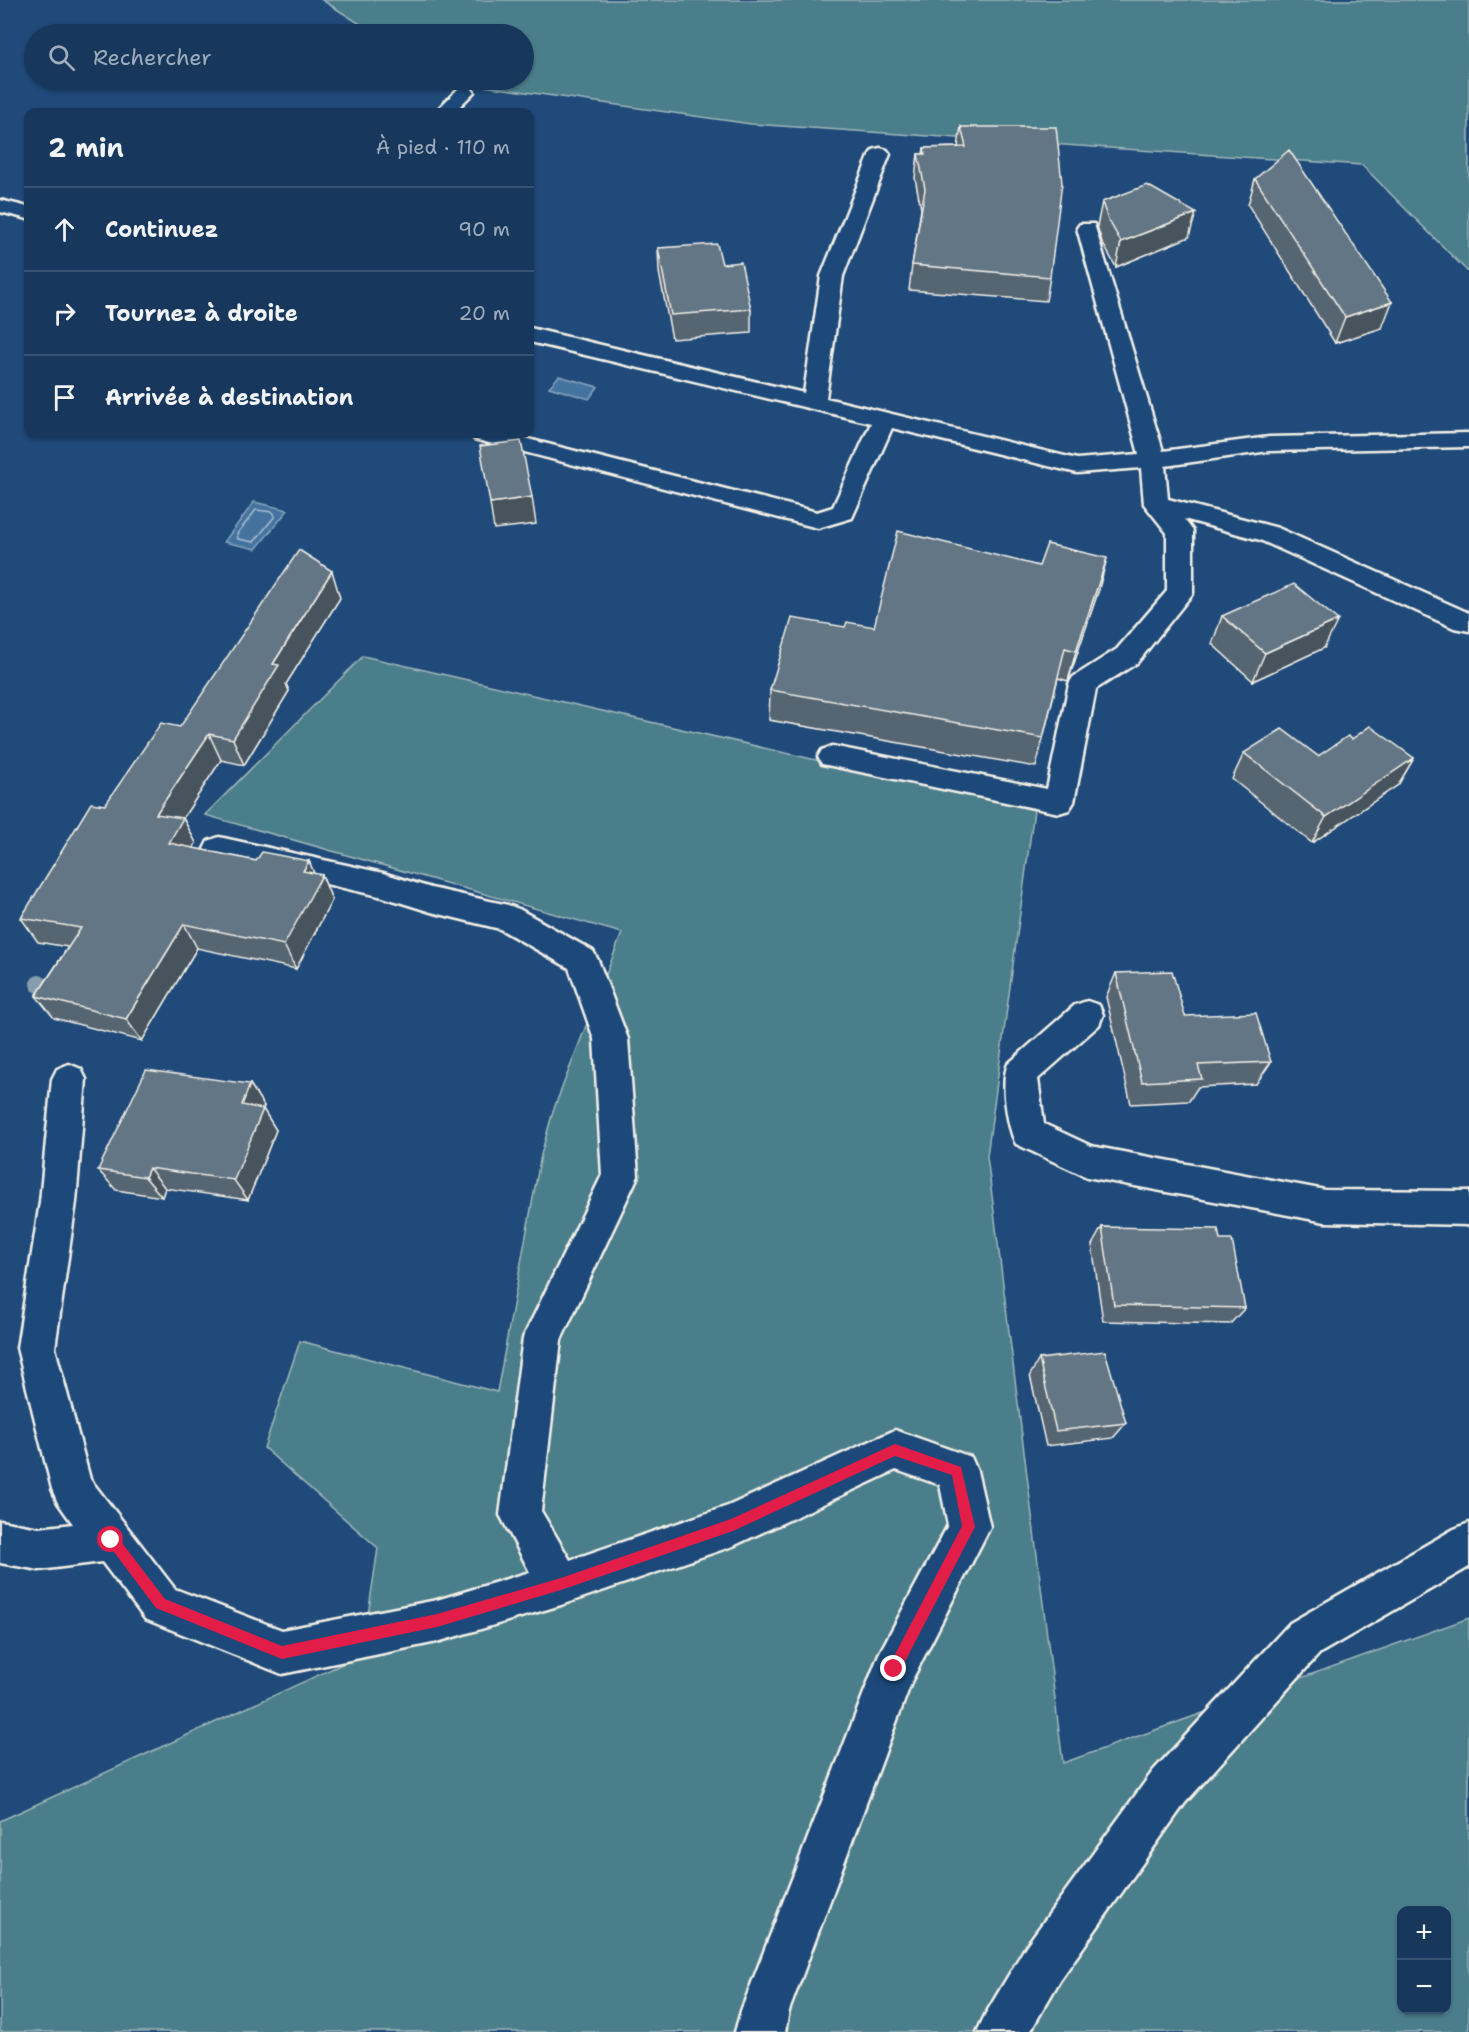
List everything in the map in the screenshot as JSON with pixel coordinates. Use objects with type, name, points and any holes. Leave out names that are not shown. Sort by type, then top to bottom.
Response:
[{"type":"street","points":[[448,108],[465,92]]},
{"type":"street","points":[[814,402],[832,276],[880,154]]},
{"type":"street","points":[[0,206],[24,212]]},
{"type":"street","points":[[831,757],[1059,802],[1083,684],[1127,656],[1180,592],[1180,531],[1156,504],[1153,460],[1087,228]]},
{"type":"street","points":[[534,336],[1077,466],[1153,460],[1269,444],[1469,440]]},
{"type":"street","points":[[498,438],[818,520],[843,512],[884,420]]},
{"type":"street","points":[[1156,504],[1269,534],[1463,622],[1469,622]]},
{"type":"street","points":[[219,849],[383,885],[430,900],[508,918],[582,960],[611,1039],[621,1176],[542,1338],[520,1515],[561,1584]]},
{"type":"street","points":[[1087,1015],[1020,1074],[1028,1133],[1087,1161],[1325,1206],[1469,1208]]},
{"type":"street","points":[[69,1079],[58,1202],[36,1348],[72,1489],[160,1604],[282,1652],[437,1621],[561,1584],[733,1524],[895,1450],[957,1471],[969,1527],[894,1669],[765,2011],[760,2032]]},
{"type":"street","points":[[0,1542],[39,1549],[111,1540]]},
{"type":"street","points":[[1002,2032],[1043,1963],[1168,1787],[1305,1638],[1469,1544]]},
{"type":"green space","points":[[322,0],[1469,0],[1469,273],[1362,165],[751,124],[511,90],[534,90],[534,24],[360,24]]},
{"type":"green space","points":[[363,656],[1034,810],[987,1156],[1063,1763],[1469,1618],[1469,2032],[0,2032],[0,1821],[362,1655],[378,1548],[264,1448],[300,1341],[497,1392],[541,1155],[553,1111],[622,933],[205,815]]},
{"type":"water","points":[[559,376],[598,387],[589,399],[549,387]]},
{"type":"water","points":[[254,502],[288,510],[256,549],[224,542]]},
{"type":"building","points":[[961,127],[1056,127],[1062,183],[1050,277],[912,265],[925,189],[918,154],[925,154],[924,148],[966,147]]},
{"type":"building","points":[[1289,150],[1392,302],[1345,317],[1255,179]]},
{"type":"building","points":[[1147,185],[1196,213],[1121,242],[1107,217],[1102,202]]},
{"type":"building","points":[[717,244],[722,264],[741,262],[751,309],[671,315],[658,248]]},
{"type":"building","points":[[521,441],[532,497],[490,503],[480,446]]},
{"type":"building","points":[[898,531],[1039,566],[1047,544],[1107,558],[1076,651],[1065,648],[1043,738],[770,690],[792,618],[845,627],[847,622],[874,627]]},
{"type":"building","points":[[299,550],[332,571],[273,664],[279,665],[233,739],[209,734],[156,814],[183,818],[169,843],[256,861],[262,852],[309,861],[303,871],[322,875],[284,945],[184,924],[126,1019],[36,996],[81,928],[21,918],[91,803],[105,805],[161,723],[180,727]]},
{"type":"building","points":[[1294,584],[1338,620],[1265,653],[1222,616]]},
{"type":"building","points":[[1370,726],[1414,758],[1326,817],[1244,753],[1282,729],[1318,756],[1348,736],[1352,739]]},
{"type":"building","points":[[1172,971],[1185,1016],[1256,1013],[1271,1062],[1198,1065],[1202,1079],[1142,1082],[1116,973]]},
{"type":"building","points":[[146,1070],[250,1084],[242,1105],[263,1109],[234,1180],[149,1168],[145,1177],[98,1170]]},
{"type":"building","points":[[1102,1227],[1218,1229],[1220,1240],[1232,1240],[1245,1308],[1114,1305]]},
{"type":"building","points":[[1105,1351],[1126,1423],[1056,1431],[1039,1359]]},
{"type":"route","points":[[111,1540],[160,1604],[282,1652],[437,1621],[561,1584],[733,1524],[895,1450],[957,1471],[969,1527],[894,1669]]}]
